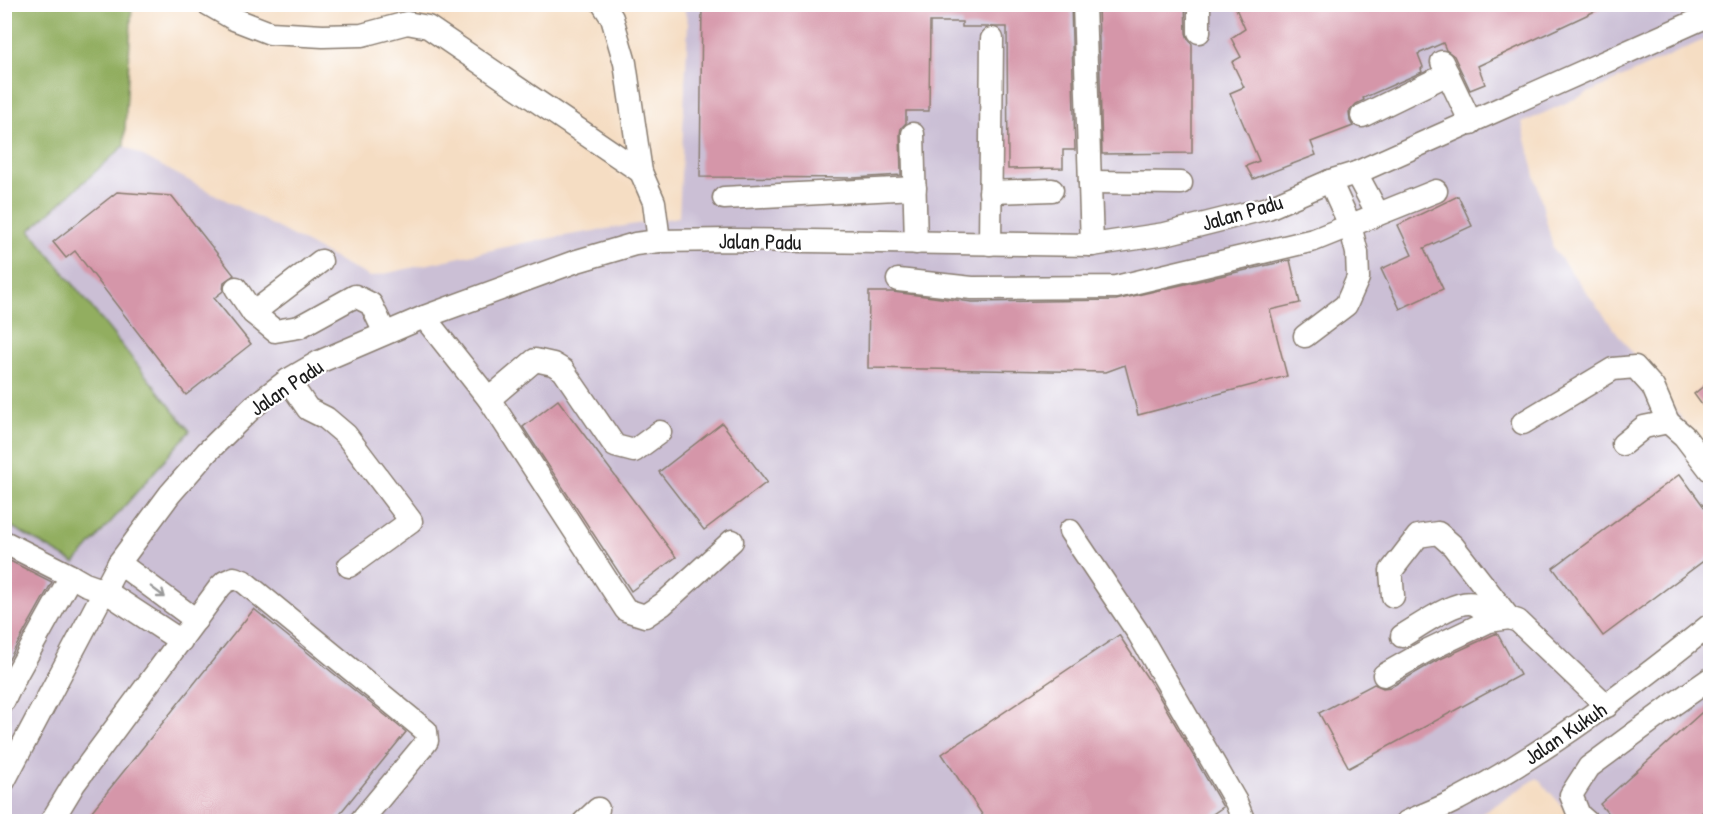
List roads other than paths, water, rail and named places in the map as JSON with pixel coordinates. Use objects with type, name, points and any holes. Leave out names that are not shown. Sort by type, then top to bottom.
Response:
[{"type":"street","points":[[208,4],[232,10],[270,33],[323,36],[362,35],[403,14],[448,39],[641,172]]},
{"type":"street","points":[[603,4],[612,18],[626,63],[641,172],[654,202],[659,241]]},
{"type":"street","points":[[1084,4],[1092,245]]},
{"type":"street","points":[[1199,4],[1199,32]]},
{"type":"street","name":"Jalan Padu","points":[[4,780],[119,563],[170,494],[207,452],[254,406],[288,380],[319,362],[424,317],[577,261],[635,244],[659,241],[1092,245],[1165,234],[1269,208],[1471,123],[1710,15]]},
{"type":"street","points":[[990,244],[992,39]]},
{"type":"street","points":[[1362,117],[1445,68],[1471,123]]},
{"type":"street","points":[[913,134],[916,243]]},
{"type":"street","points":[[1356,173],[1378,214]]},
{"type":"street","points":[[1305,336],[1346,304],[1358,278],[1357,253],[1350,225],[1330,181]]},
{"type":"street","points":[[1090,182],[1181,183]]},
{"type":"street","points":[[724,198],[915,188]]},
{"type":"street","points":[[990,192],[1052,190]]},
{"type":"street","points":[[898,280],[972,288],[1116,287],[1314,240],[1436,191]]},
{"type":"street","points":[[254,313],[321,261]]},
{"type":"street","points":[[236,288],[254,313],[275,331],[299,327],[356,296],[371,304],[385,333]]},
{"type":"street","points":[[424,317],[489,399],[626,610],[645,616],[663,604],[732,541]]},
{"type":"street","points":[[489,399],[535,360],[553,364],[563,370],[615,446],[634,451],[660,432]]},
{"type":"street","points":[[1523,423],[1613,369],[1635,367],[1653,387],[1668,422],[1684,436],[1710,470]]},
{"type":"street","points":[[288,380],[308,409],[326,418],[346,435],[411,521],[349,566]]},
{"type":"street","points":[[1623,444],[1644,427],[1668,422]]},
{"type":"street","points":[[1070,531],[1139,634],[1236,802],[1244,822]]},
{"type":"street","points":[[1393,596],[1391,571],[1418,536],[1438,533],[1453,546],[1499,620]]},
{"type":"street","points":[[4,542],[85,584],[105,591],[180,641]]},
{"type":"street","points":[[119,563],[196,620]]},
{"type":"street","points":[[4,700],[71,576]]},
{"type":"street","points":[[51,822],[74,784],[225,582],[239,578],[423,726],[427,735],[424,745],[360,822]]},
{"type":"street","points":[[1402,636],[1456,605],[1472,603],[1499,620]]},
{"type":"street","points":[[1384,675],[1428,650],[1499,620],[1518,621],[1607,706]]},
{"type":"street","name":"Jalan Kukuh","points":[[1407,822],[1456,800],[1531,758],[1607,706],[1710,625]]},
{"type":"street","points":[[16,675],[49,695]]},
{"type":"street","points":[[1587,822],[1580,815],[1571,795],[1589,767],[1710,679]]}]
